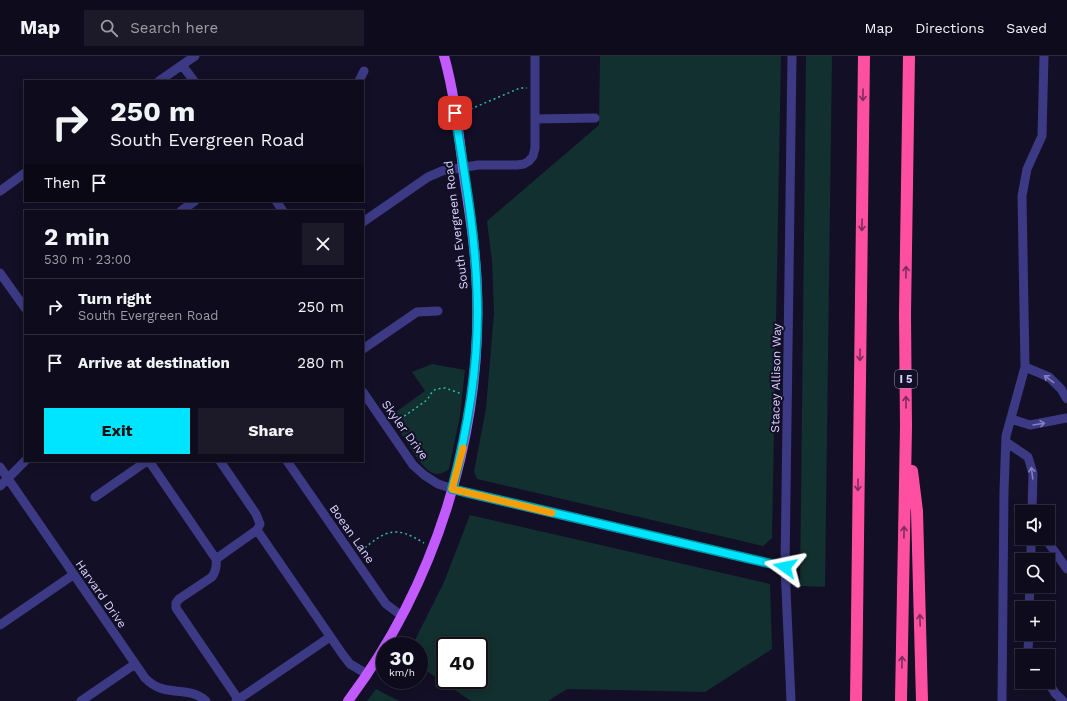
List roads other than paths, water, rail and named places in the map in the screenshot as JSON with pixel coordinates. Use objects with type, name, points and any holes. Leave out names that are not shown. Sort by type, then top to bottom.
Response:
[{"type":"highway","points":[[856,701],[864,56]]},
{"type":"highway","name":"I 5","points":[[901,701],[906,427],[905,314],[909,56]]},
{"type":"highway","name":"I 5","points":[[906,427],[917,511],[922,701]]},
{"type":"main road","name":"South Evergreen Road","points":[[348,701],[367,674],[402,616],[433,548],[461,455],[472,397],[477,334],[475,254],[455,113],[448,69],[444,56]]},
{"type":"street","points":[[160,80],[195,56]]},
{"type":"street","points":[[364,221],[428,177],[442,171],[478,165],[518,165],[529,161],[533,156],[535,148],[535,56]]},
{"type":"street","name":"Stacey Allison Way","points":[[791,701],[785,567],[792,56]]},
{"type":"street","points":[[1002,701],[1006,436],[1025,367],[1022,196],[1027,169],[1042,136],[1044,56]]},
{"type":"street","points":[[182,65],[193,80]]},
{"type":"street","points":[[360,80],[364,71]]},
{"type":"street","points":[[535,118],[595,118]]},
{"type":"street","points":[[0,191],[24,174]]},
{"type":"street","points":[[182,210],[194,202]]},
{"type":"street","points":[[0,273],[24,307]]},
{"type":"street","points":[[364,348],[417,312],[438,312]]},
{"type":"street","points":[[1025,367],[1048,377],[1061,389],[1067,399]]},
{"type":"street","name":"Skyler Drive","points":[[364,393],[413,464],[424,475],[438,484],[452,489],[785,567]]},
{"type":"street","points":[[1011,419],[1030,425],[1067,418]]},
{"type":"street","points":[[1006,442],[1028,457],[1033,473],[1032,505]]},
{"type":"street","points":[[0,486],[24,462]]},
{"type":"street","points":[[95,497],[147,462]]},
{"type":"street","points":[[149,462],[216,559],[217,566],[212,577],[179,600],[176,603],[176,608],[237,700],[330,637]]},
{"type":"street","points":[[216,559],[257,530],[260,524],[256,514],[221,462]]},
{"type":"street","name":"Boean Lane","points":[[288,462],[386,604],[402,616]]},
{"type":"street","name":"Harvard Drive","points":[[0,467],[145,678],[158,688],[193,694],[206,701]]},
{"type":"street","points":[[257,530],[350,664],[367,674]]},
{"type":"street","points":[[1050,545],[1067,569]]},
{"type":"street","points":[[0,625],[73,575]]},
{"type":"street","points":[[80,701],[135,664]]},
{"type":"street","points":[[1052,689],[1063,701]]}]
